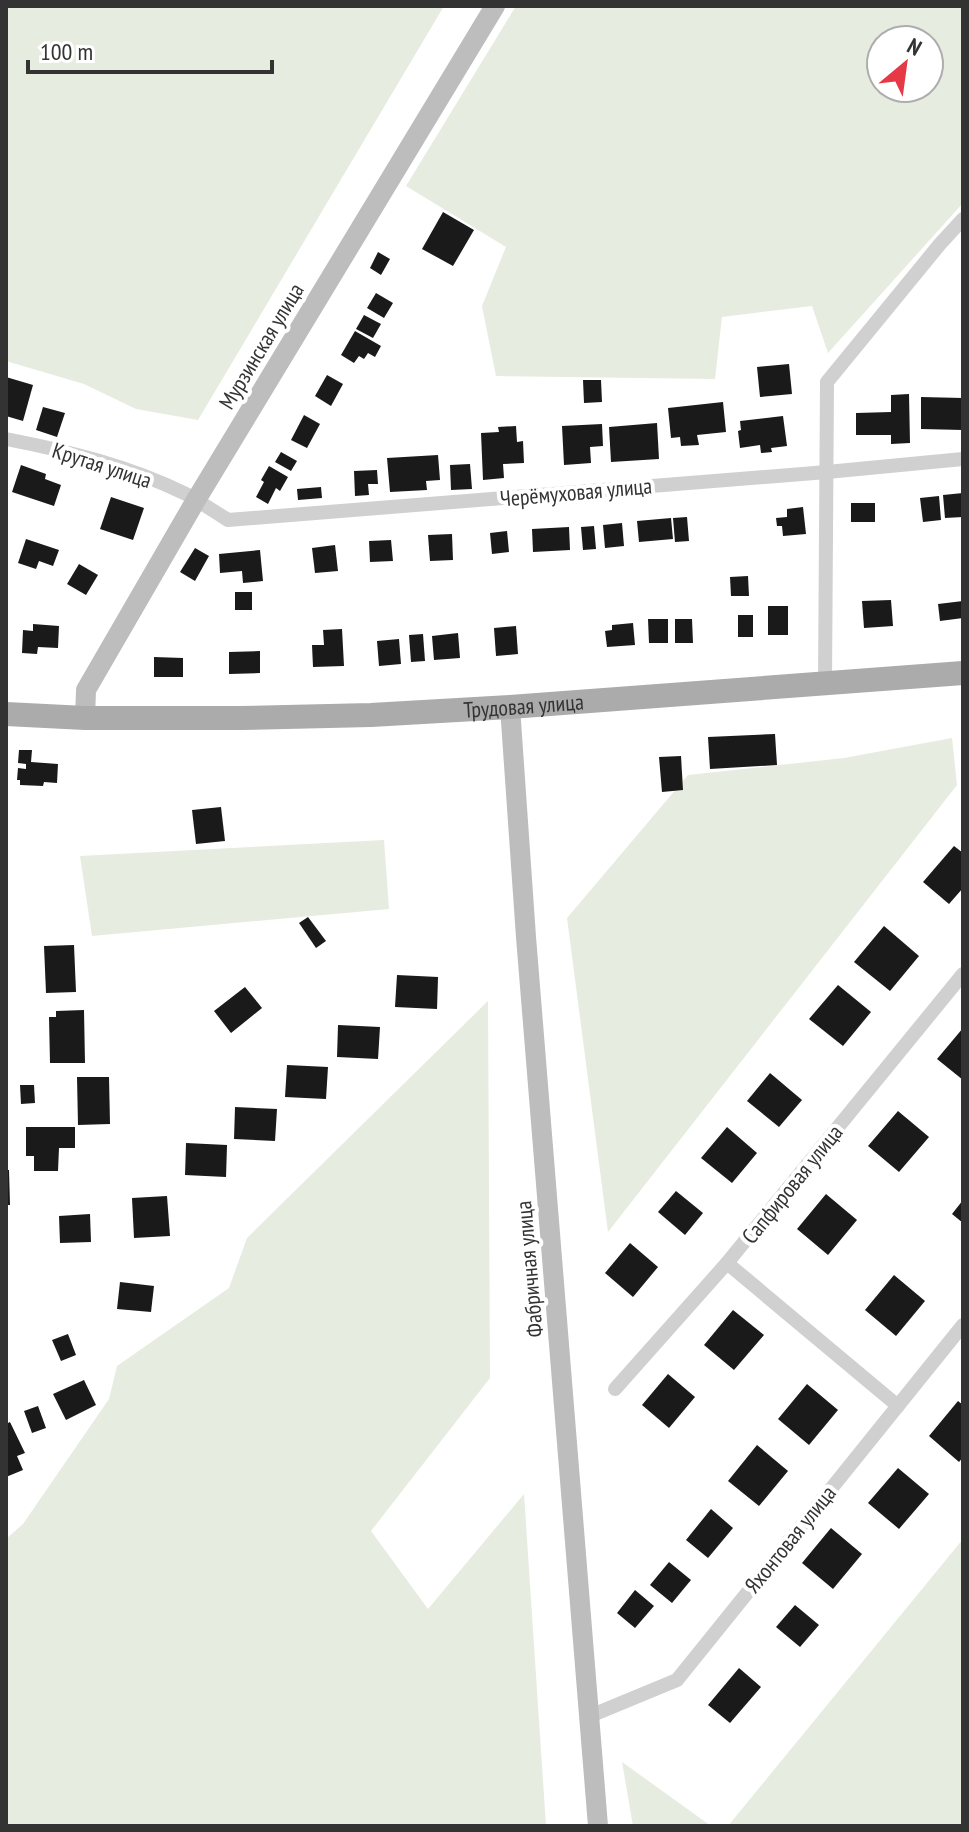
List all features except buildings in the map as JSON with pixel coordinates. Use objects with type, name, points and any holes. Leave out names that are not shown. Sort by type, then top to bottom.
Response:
[{"type":"main road","name":"Трудовая улица","points":[[6,714],[85,718],[371,715],[963,673]]},
{"type":"street","name":"Мурзинская улица","points":[[85,718],[86,690],[196,500],[495,6]]},
{"type":"street","points":[[825,684],[827,382],[963,219]]},
{"type":"street","name":"Крутая улица","points":[[6,439],[55,448],[124,469],[196,500]]},
{"type":"street","name":"Черёмуховая улица","points":[[196,500],[228,520],[963,459]]},
{"type":"street","name":"Фабричная улица","points":[[510,707],[598,1826]]},
{"type":"street","name":"Сапфировая улица","points":[[615,1389],[727,1263],[963,974]]},
{"type":"street","points":[[727,1263],[898,1406]]},
{"type":"street","name":"Яхонтовая улица","points":[[590,1716],[677,1680],[963,1325]]},
{"type":"shaded area","points":[[6,6],[444,6],[198,420],[136,409],[84,384],[6,361]]},
{"type":"shaded area","points":[[516,6],[963,6],[963,203],[828,353],[812,306],[722,317],[715,379],[496,376],[482,306],[506,247],[406,186]]},
{"type":"shaded area","points":[[952,738],[957,785],[608,1232],[567,918],[688,775],[844,758]]},
{"type":"shaded area","points":[[384,840],[389,909],[92,936],[80,856]]},
{"type":"shaded area","points":[[488,1001],[490,1378],[371,1531],[428,1609],[524,1494],[546,1826],[6,1826],[6,1539],[23,1524],[109,1399],[117,1366],[229,1288],[247,1238]]},
{"type":"shaded area","points":[[963,1539],[963,1826],[728,1826]]},
{"type":"shaded area","points":[[622,1762],[711,1826],[633,1826]]}]
